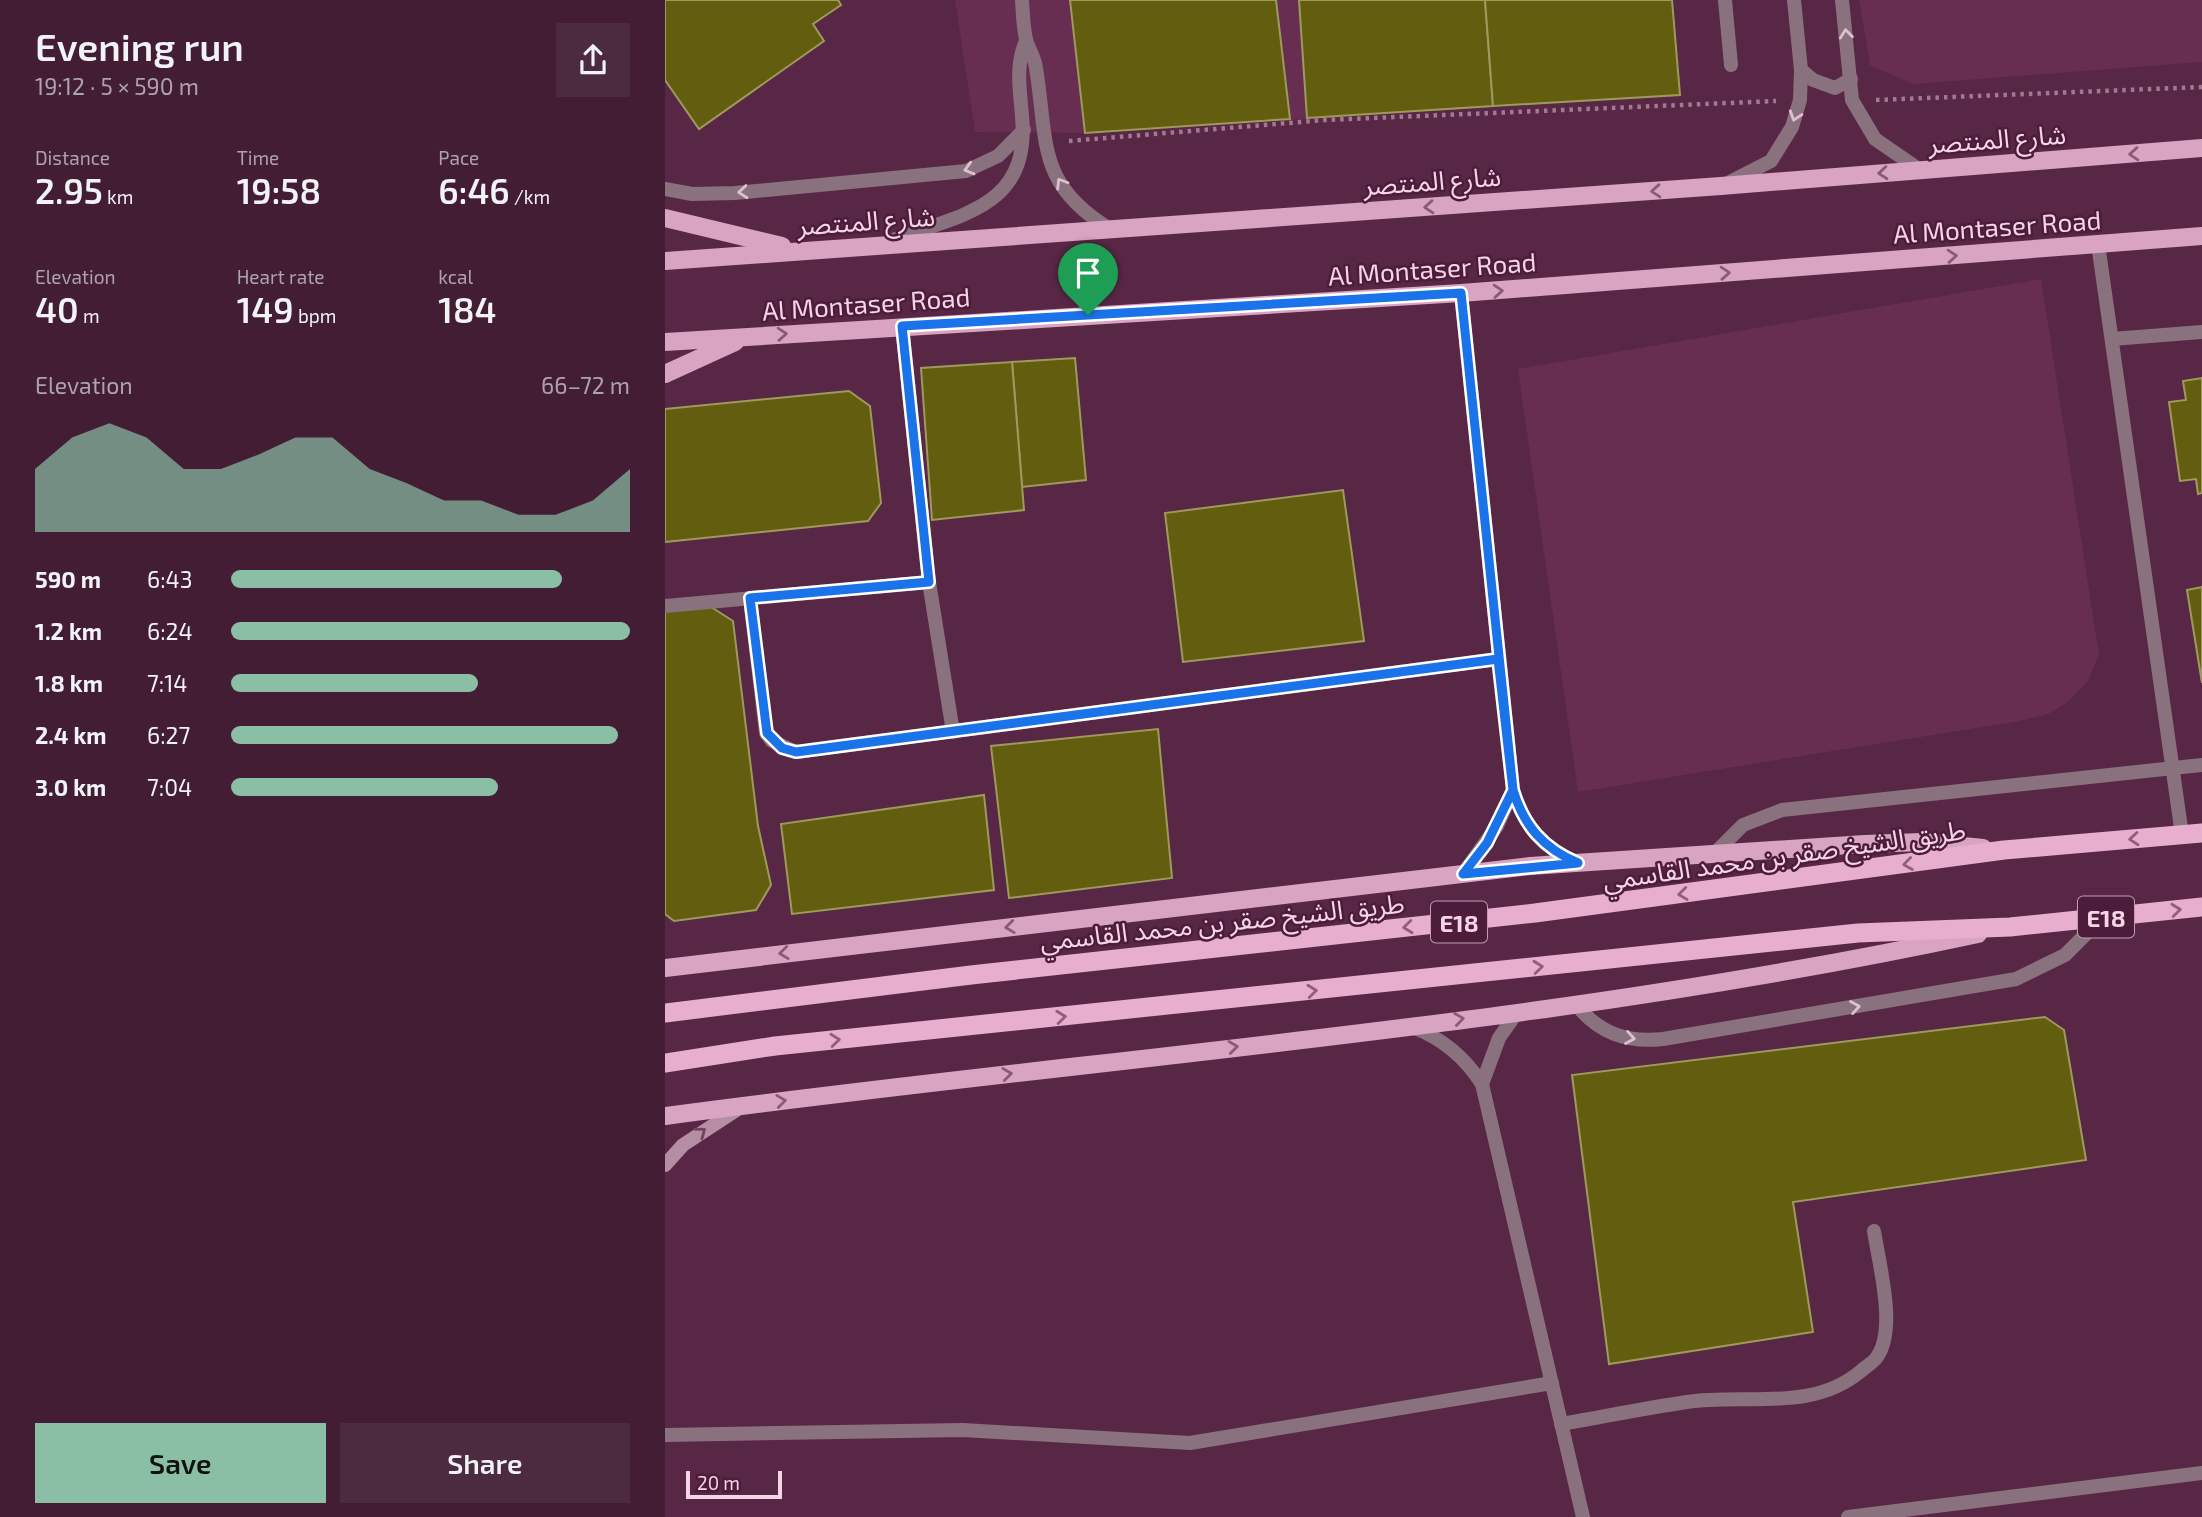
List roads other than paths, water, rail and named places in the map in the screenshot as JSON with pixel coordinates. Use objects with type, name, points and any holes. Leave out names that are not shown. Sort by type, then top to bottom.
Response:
[{"type":"highway","name":"طريق الشيخ صقر بن محمد القاسمي","points":[[665,1013],[1535,914],[2004,850],[2202,833]]},
{"type":"highway","name":"E18","points":[[665,1063],[718,1054],[1858,933],[2010,927],[2202,907]]},
{"type":"main road","name":"شارع المنتصر","points":[[665,261],[1721,186],[2202,148]]},
{"type":"main road","points":[[665,218],[799,250]]},
{"type":"main road","name":"Al Montaser Road","points":[[665,342],[1461,293],[2202,236]]},
{"type":"main road","points":[[665,374],[746,337]]},
{"type":"main road","points":[[665,968],[1463,874],[1578,863],[1922,842],[2004,850]]},
{"type":"main road","points":[[665,1116],[1518,1012],[1833,965],[2010,927]]},
{"type":"main road","points":[[665,958],[683,965]]},
{"type":"main road","points":[[665,1165],[684,1145],[744,1106]]},
{"type":"street","points":[[1021,0],[1026,41],[1036,68],[1044,143],[1053,170],[1067,193],[1087,214],[1110,229]]},
{"type":"street","points":[[1725,0],[1731,65]]},
{"type":"street","points":[[1721,186],[1771,161],[1792,127],[1800,100],[1801,71],[1794,0]]},
{"type":"street","points":[[1842,0],[1851,100],[1875,139],[1920,170]]},
{"type":"street","points":[[880,245],[997,197],[1019,167],[1024,130],[1019,69],[1026,41]]},
{"type":"street","points":[[1801,71],[1813,80],[1835,88],[1851,79]]},
{"type":"street","points":[[665,189],[713,195],[966,171],[998,156],[1024,130]]},
{"type":"street","points":[[2098,244],[2182,835]]},
{"type":"street","points":[[1461,293],[1513,790],[1525,822],[1535,836],[1548,847],[1578,863]]},
{"type":"street","points":[[902,326],[929,582],[953,732]]},
{"type":"street","points":[[2112,339],[2202,332]]},
{"type":"street","points":[[665,606],[929,582]]},
{"type":"street","points":[[750,598],[767,733],[772,741],[796,752],[1498,659]]},
{"type":"street","points":[[1714,854],[1743,825],[1782,810],[2202,765]]},
{"type":"street","points":[[1463,874],[1492,835],[1513,790]]},
{"type":"street","points":[[1575,1003],[1585,1016],[1613,1035],[1638,1040],[1663,1039],[2016,979],[2064,955],[2102,918]]},
{"type":"street","points":[[1482,1084],[1495,1045],[1518,1012]]},
{"type":"street","points":[[1409,1026],[1427,1032],[1459,1054],[1482,1084],[1583,1517]]},
{"type":"street","points":[[1561,1424],[1689,1402],[1798,1399],[1826,1391],[1852,1378],[1877,1357],[1885,1335],[1886,1314],[1874,1231]]},
{"type":"street","points":[[665,1435],[963,1430],[1190,1443],[1552,1383]]},
{"type":"street","points":[[1848,1517],[2202,1473]]}]
